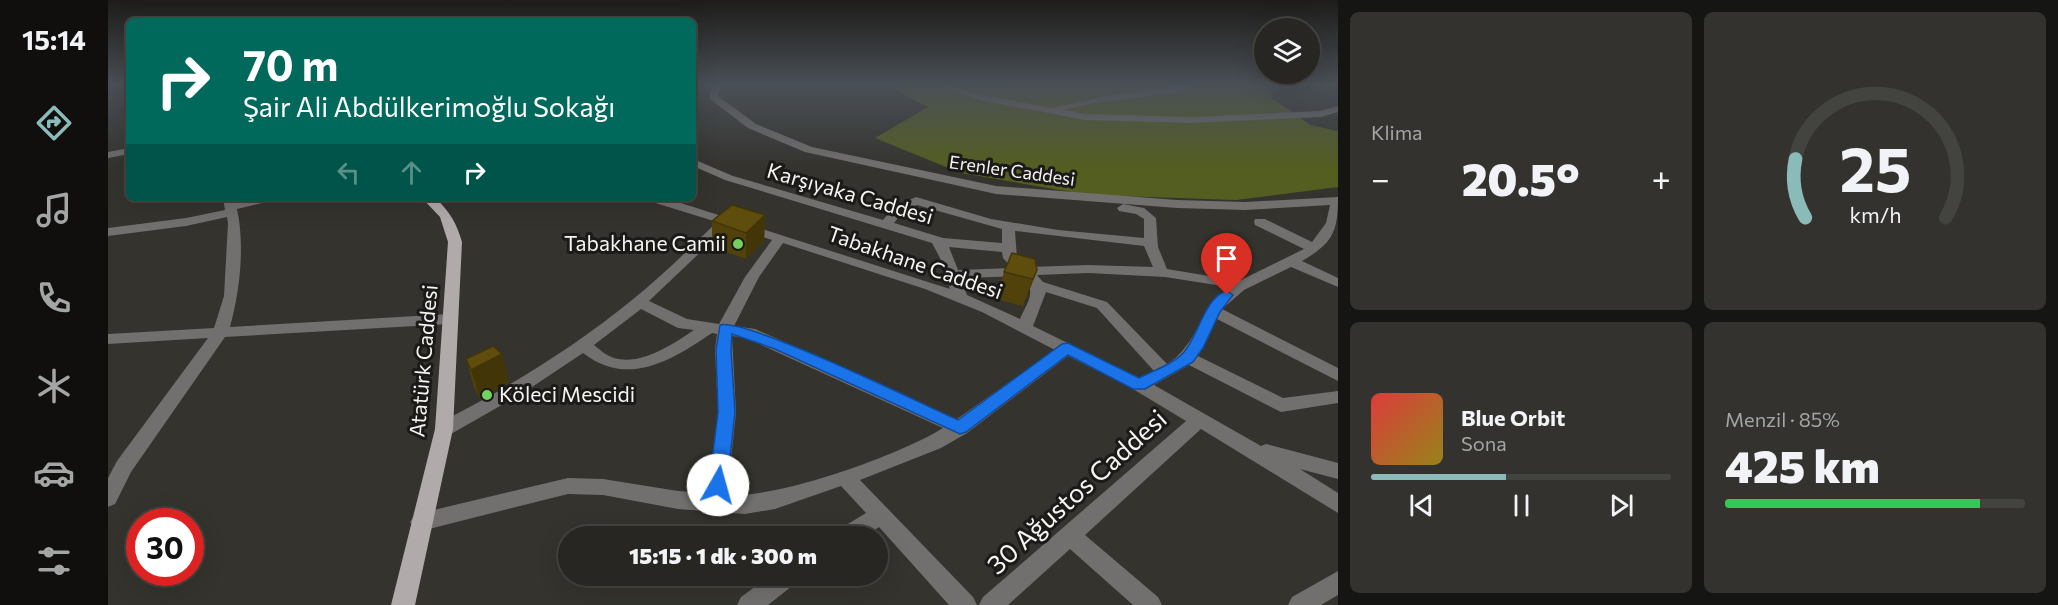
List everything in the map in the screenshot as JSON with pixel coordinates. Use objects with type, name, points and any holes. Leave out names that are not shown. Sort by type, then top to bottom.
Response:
[{"type":"main road","name":"Atatürk Caddesi","points":[[403,605],[444,429],[454,257],[453,232],[444,213],[431,201]]},
{"type":"street","name":"Erenler Caddesi","points":[[733,113],[752,126],[794,145],[860,163],[1010,192],[1112,200],[1226,205],[1338,201]]},
{"type":"street","points":[[1068,113],[1085,117],[1192,120],[1324,113]]},
{"type":"street","name":"Karşıyaka Caddesi","points":[[696,163],[729,178],[931,237],[941,242],[960,297]]},
{"type":"street","points":[[1010,192],[1061,202],[1140,211],[1150,218],[1151,243],[1162,273]]},
{"type":"street","points":[[108,232],[186,222],[253,201]]},
{"type":"street","name":"Tabakhane Caddesi","points":[[662,201],[960,297],[1068,348],[1139,385],[1245,446],[1338,504]]},
{"type":"street","points":[[886,225],[898,210],[916,201],[989,224],[1151,243]]},
{"type":"street","points":[[1139,385],[1188,358],[1214,311],[1227,295],[1292,262],[1317,244],[1332,227],[1338,201]]},
{"type":"street","points":[[108,498],[116,467],[220,333],[231,296],[231,206]]},
{"type":"street","points":[[444,429],[510,394],[584,345],[639,302],[725,222]]},
{"type":"street","points":[[1260,222],[1317,244],[1338,242]]},
{"type":"street","points":[[1009,227],[1007,248],[1009,259],[1038,285],[1102,305],[1164,372]]},
{"type":"street","points":[[584,345],[609,362],[624,365],[670,352],[717,328],[779,239]]},
{"type":"street","points":[[941,242],[1007,248]]},
{"type":"street","points":[[1292,262],[1338,283]]},
{"type":"street","points":[[951,274],[998,275],[1091,269],[1205,277],[1242,286]]},
{"type":"street","points":[[1025,327],[1038,285]]},
{"type":"street","points":[[639,302],[673,320],[749,333],[960,428]]},
{"type":"street","points":[[1214,311],[1338,375]]},
{"type":"street","points":[[108,339],[450,319]]},
{"type":"street","points":[[716,503],[727,412],[723,350],[717,328]]},
{"type":"street","points":[[421,522],[568,486],[603,487],[678,500],[745,506],[775,500],[912,453],[960,428],[1068,348]]},
{"type":"street","points":[[1188,358],[1281,405],[1338,397]]},
{"type":"street","name":"30 Ağustos Caddesi","points":[[991,605],[1198,420]]},
{"type":"street","points":[[1245,446],[1338,471]]},
{"type":"street","points":[[844,477],[965,605]]},
{"type":"street","points":[[863,526],[880,515]]},
{"type":"street","points":[[1069,535],[1150,605]]},
{"type":"street","points":[[1300,605],[1338,582]]},
{"type":"street","points":[[749,605],[775,586]]},
{"type":"green space","points":[[917,113],[1294,113],[1310,125],[1338,131],[1338,187],[1236,200],[1089,195],[961,173],[875,138]]},
{"type":"building","points":[[732,205],[765,215],[746,233],[712,221]]},
{"type":"building","points":[[1012,253],[1035,259],[1037,270],[1033,279],[1004,272]]},
{"type":"building","points":[[493,346],[502,354],[471,370],[466,359]]},
{"type":"place","name":"Tabakhane Camii","points":[[738,244]]},
{"type":"place","name":"Köleci Mescidi","points":[[487,395]]},
{"type":"route","points":[[718,485],[727,412],[723,350],[725,328],[749,333],[780,346],[960,428],[1068,348],[1139,385],[1188,358],[1214,311],[1227,295]]}]
